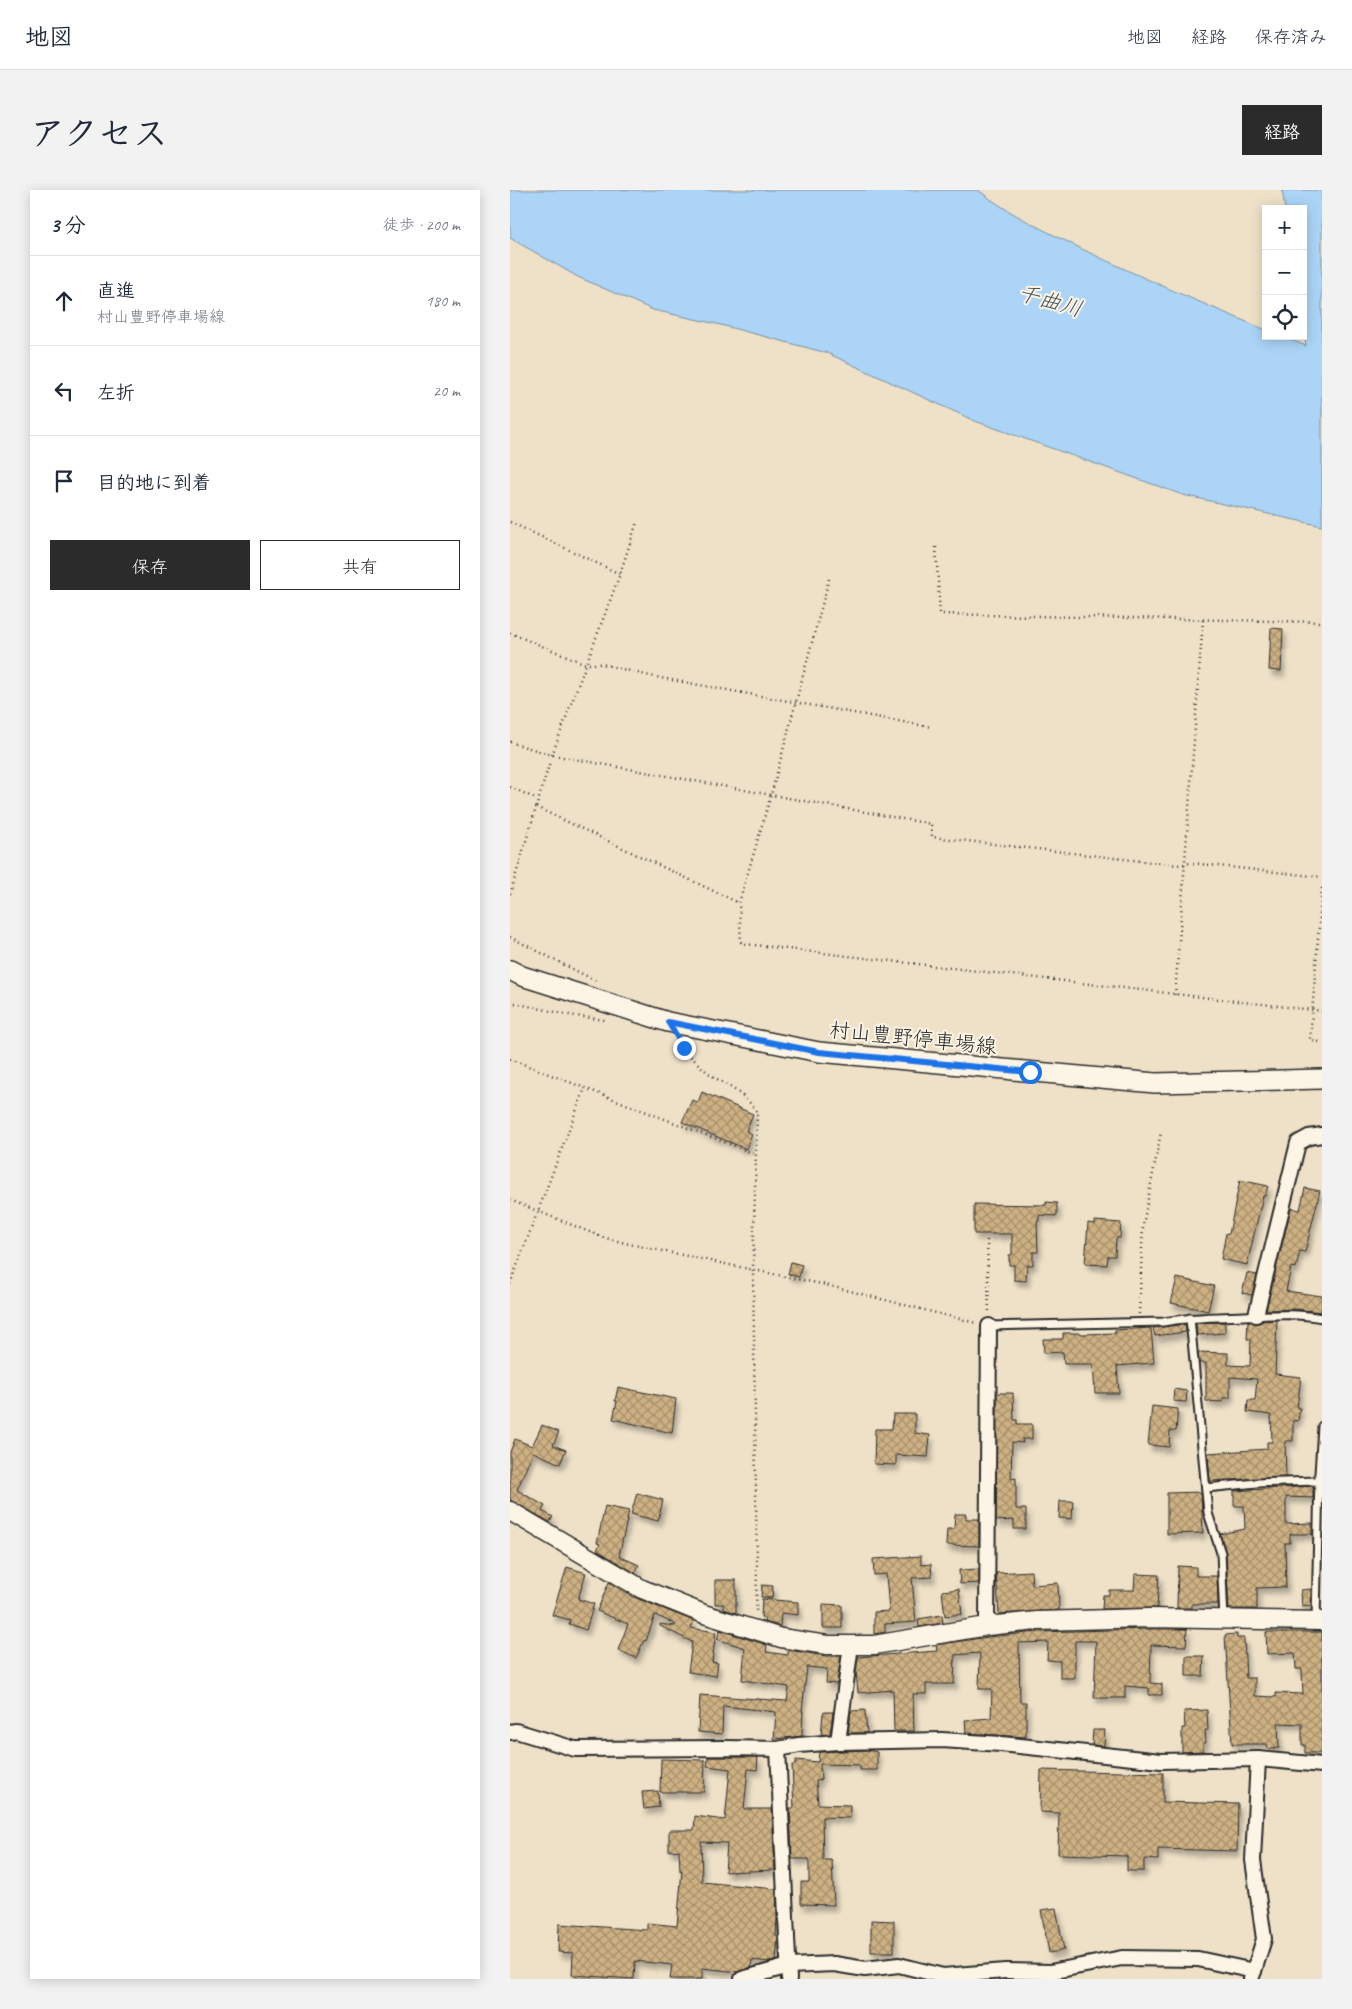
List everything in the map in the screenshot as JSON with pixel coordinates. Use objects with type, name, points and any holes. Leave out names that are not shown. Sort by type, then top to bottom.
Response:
[{"type":"main road","name":"村山豊野停車場線","points":[[510,970],[522,976],[668,1022],[819,1052],[1155,1083],[1322,1079]]},
{"type":"street","points":[[1256,1315],[1298,1143],[1309,1137],[1322,1135]]},
{"type":"street","points":[[987,1626],[989,1326]]},
{"type":"street","points":[[510,1511],[642,1589],[704,1614],[780,1638],[827,1645],[874,1646],[987,1626],[1037,1621],[1149,1618],[1319,1621]]},
{"type":"street","points":[[838,1742],[851,1645]]},
{"type":"street","points":[[510,1732],[516,1731],[575,1749],[778,1749],[799,1745],[838,1742],[942,1740],[1161,1760],[1258,1759],[1322,1765]]},
{"type":"street","points":[[778,1749],[789,1973]]},
{"type":"street","points":[[742,1979],[789,1973],[834,1964],[865,1969],[899,1966],[943,1976],[1005,1971],[1047,1975],[1122,1958],[1198,1959],[1252,1975],[1264,1939],[1253,1860],[1258,1759]]},
{"type":"lane","points":[[989,1326],[1163,1322],[1190,1318],[1256,1315],[1304,1315],[1322,1318]]},
{"type":"lane","points":[[1190,1318],[1208,1513],[1221,1553],[1224,1620]]},
{"type":"lane","points":[[1319,1621],[1318,1481],[1322,1426]]},
{"type":"lane","points":[[1206,1488],[1257,1483],[1318,1481]]},
{"type":"path","points":[[510,522],[620,574]]},
{"type":"path","points":[[510,894],[537,799],[552,755],[620,574],[637,522]]},
{"type":"path","points":[[936,547],[940,614],[1322,622]]},
{"type":"path","points":[[829,579],[771,795],[739,903],[741,942],[1174,995],[1322,1011]]},
{"type":"path","points":[[1174,995],[1203,620]]},
{"type":"path","points":[[510,633],[586,664],[602,664],[650,676],[931,727]]},
{"type":"path","points":[[510,742],[552,755],[931,824],[932,837],[1177,865],[1191,863],[1322,877]]},
{"type":"path","points":[[510,787],[537,799]]},
{"type":"path","points":[[536,807],[739,903]]},
{"type":"path","points":[[1322,888],[1310,1040],[1322,1043]]},
{"type":"path","points":[[510,937],[602,984]]},
{"type":"path","points":[[510,1002],[569,1015],[606,1020]]},
{"type":"path","points":[[668,1022],[684,1048],[692,1057],[708,1072],[739,1093],[757,1112],[752,1269],[757,1566],[756,1630]]},
{"type":"path","points":[[510,1059],[755,1154]]},
{"type":"path","points":[[510,1284],[585,1088]]},
{"type":"path","points":[[1139,1322],[1143,1225],[1161,1132]]},
{"type":"path","points":[[510,1200],[602,1237],[642,1248],[826,1285],[956,1320],[989,1326],[987,1240]]},
{"type":"water","name":"千曲川","points":[[510,190],[978,190],[1016,215],[1084,250],[1262,328],[1262,340],[1292,340],[1306,346],[1307,205],[1284,205],[1282,190],[1322,190],[1322,526],[1183,495],[975,421],[827,353],[717,324],[653,310],[578,277],[510,238]]},
{"type":"building","points":[[1271,628],[1283,629],[1281,671],[1269,670]]},
{"type":"building","points":[[702,1092],[753,1114],[746,1131],[752,1134],[746,1149],[682,1122],[692,1100],[698,1102]]},
{"type":"building","points":[[1240,1180],[1268,1186],[1265,1196],[1263,1196],[1247,1265],[1221,1259],[1226,1233],[1229,1234]]},
{"type":"building","points":[[1305,1188],[1320,1191],[1305,1252],[1300,1251],[1296,1268],[1291,1267],[1286,1291],[1322,1296],[1322,1312],[1294,1309],[1266,1310],[1291,1208],[1300,1210]]},
{"type":"building","points":[[1046,1202],[1057,1203],[1057,1216],[1039,1215],[1039,1221],[1037,1221],[1038,1252],[1033,1252],[1033,1265],[1027,1265],[1026,1281],[1014,1280],[1014,1265],[1009,1265],[1009,1255],[1012,1255],[1012,1234],[974,1234],[974,1204],[1046,1205]]},
{"type":"building","points":[[1095,1221],[1121,1223],[1120,1238],[1116,1238],[1115,1256],[1108,1256],[1107,1265],[1085,1264],[1088,1223],[1095,1224]]},
{"type":"building","points":[[791,1262],[802,1265],[799,1277],[788,1274]]},
{"type":"building","points":[[1247,1273],[1257,1275],[1252,1295],[1242,1293]]},
{"type":"building","points":[[1177,1278],[1214,1286],[1208,1311],[1171,1303]]},
{"type":"building","points":[[1277,1320],[1275,1374],[1301,1377],[1297,1408],[1300,1408],[1298,1421],[1293,1420],[1293,1441],[1285,1441],[1286,1477],[1210,1481],[1208,1453],[1267,1449],[1267,1442],[1272,1442],[1271,1415],[1247,1412],[1248,1400],[1255,1400],[1257,1379],[1230,1377],[1230,1398],[1223,1398],[1223,1402],[1206,1401],[1206,1363],[1199,1363],[1198,1352],[1228,1353],[1228,1365],[1250,1366],[1251,1339],[1247,1339],[1248,1321],[1258,1323]]},
{"type":"building","points":[[1225,1322],[1225,1333],[1197,1335],[1196,1323]]},
{"type":"building","points":[[1185,1324],[1186,1332],[1155,1336],[1153,1328]]},
{"type":"building","points":[[1151,1328],[1154,1363],[1117,1366],[1119,1393],[1095,1393],[1093,1364],[1064,1364],[1063,1352],[1044,1353],[1043,1339],[1063,1339],[1063,1333],[1116,1333],[1115,1330]]},
{"type":"building","points":[[618,1387],[676,1399],[672,1433],[613,1419]]},
{"type":"building","points":[[1174,1389],[1187,1391],[1186,1402],[1173,1401]]},
{"type":"building","points":[[997,1393],[1013,1393],[1014,1420],[1017,1420],[1017,1424],[1032,1424],[1032,1439],[1022,1439],[1023,1443],[1012,1442],[1011,1479],[1016,1478],[1016,1509],[1026,1509],[1026,1529],[1014,1529],[1014,1520],[996,1521]]},
{"type":"building","points":[[1152,1406],[1178,1409],[1176,1431],[1170,1431],[1169,1447],[1148,1445]]},
{"type":"building","points":[[893,1414],[915,1414],[915,1433],[930,1435],[928,1457],[896,1455],[896,1465],[874,1464],[875,1429],[892,1429]]},
{"type":"building","points":[[542,1425],[559,1432],[553,1445],[566,1450],[560,1464],[533,1452],[517,1490],[545,1506],[542,1511],[553,1517],[550,1522],[510,1500],[510,1452],[515,1439],[532,1446]]},
{"type":"building","points":[[1313,1486],[1313,1498],[1286,1497],[1286,1524],[1312,1523],[1312,1534],[1290,1534],[1290,1543],[1285,1543],[1286,1587],[1257,1588],[1257,1609],[1229,1609],[1226,1553],[1220,1534],[1245,1529],[1244,1506],[1234,1506],[1234,1491]]},
{"type":"building","points":[[1201,1492],[1203,1533],[1167,1534],[1167,1493]]},
{"type":"building","points":[[637,1493],[663,1500],[658,1521],[631,1514]]},
{"type":"building","points":[[1060,1501],[1073,1501],[1072,1519],[1059,1518]]},
{"type":"building","points":[[605,1506],[629,1511],[619,1556],[639,1565],[635,1573],[597,1550],[600,1544],[597,1543]]},
{"type":"building","points":[[955,1514],[966,1514],[966,1519],[979,1519],[979,1546],[946,1545],[947,1529],[954,1529]]},
{"type":"building","points":[[921,1556],[921,1565],[931,1564],[932,1577],[912,1578],[916,1622],[885,1624],[885,1632],[874,1634],[874,1612],[889,1611],[886,1574],[874,1575],[873,1559]]},
{"type":"building","points":[[1178,1566],[1196,1567],[1196,1576],[1217,1576],[1218,1604],[1192,1604],[1192,1608],[1177,1608]]},
{"type":"building","points":[[567,1567],[586,1573],[578,1599],[594,1604],[586,1630],[569,1624],[570,1620],[552,1615]]},
{"type":"building","points":[[979,1569],[979,1583],[960,1584],[959,1570]]},
{"type":"building","points":[[1031,1571],[1032,1585],[1058,1583],[1059,1610],[999,1614],[996,1573]]},
{"type":"building","points":[[1135,1574],[1159,1575],[1157,1608],[1102,1609],[1103,1595],[1109,1595],[1109,1590],[1134,1590]]},
{"type":"building","points":[[715,1580],[736,1580],[736,1613],[724,1609],[723,1604],[715,1604]]},
{"type":"building","points":[[609,1582],[631,1596],[694,1621],[691,1628],[716,1632],[712,1662],[718,1663],[716,1676],[688,1672],[692,1642],[660,1626],[660,1624],[675,1626],[675,1624],[655,1615],[646,1641],[644,1640],[636,1658],[618,1650],[628,1624],[597,1611]]},
{"type":"building","points":[[762,1585],[773,1586],[772,1598],[761,1597]]},
{"type":"building","points":[[959,1589],[962,1614],[945,1616],[942,1591]]},
{"type":"building","points":[[1311,1589],[1311,1606],[1302,1607],[1301,1590]]},
{"type":"building","points":[[762,1599],[798,1602],[798,1615],[781,1613],[780,1626],[764,1622],[765,1618],[761,1617]]},
{"type":"building","points":[[823,1604],[842,1605],[842,1628],[823,1628]]},
{"type":"building","points":[[942,1615],[943,1623],[919,1627],[918,1619]]},
{"type":"building","points":[[1187,1629],[1186,1646],[1151,1645],[1150,1683],[1162,1684],[1162,1695],[1149,1695],[1149,1688],[1125,1686],[1125,1698],[1094,1698],[1096,1641],[1075,1641],[1075,1678],[1060,1678],[1060,1661],[1047,1660],[1048,1642],[1019,1643],[1020,1702],[1026,1702],[1026,1737],[966,1733],[965,1720],[991,1718],[992,1689],[979,1689],[980,1653],[955,1655],[954,1684],[926,1684],[926,1694],[913,1694],[914,1731],[894,1731],[893,1690],[858,1693],[856,1671],[858,1657],[937,1651],[936,1645],[1038,1632]]},
{"type":"building","points":[[720,1630],[767,1645],[766,1652],[788,1655],[788,1650],[826,1656],[841,1656],[837,1684],[826,1683],[827,1669],[807,1667],[802,1711],[802,1736],[774,1739],[776,1712],[723,1706],[722,1734],[698,1732],[700,1695],[787,1701],[789,1687],[742,1680],[745,1648],[717,1639]]},
{"type":"building","points":[[1266,1632],[1322,1632],[1322,1753],[1305,1753],[1305,1745],[1302,1745],[1302,1724],[1278,1723],[1279,1748],[1268,1749],[1267,1744],[1232,1744],[1225,1635],[1237,1634],[1237,1638],[1244,1638],[1246,1678],[1255,1678],[1255,1696],[1276,1697],[1276,1693],[1303,1694],[1302,1669],[1296,1669],[1295,1653],[1267,1654]]},
{"type":"building","points":[[1186,1656],[1204,1656],[1203,1676],[1186,1676]]},
{"type":"building","points":[[865,1710],[867,1733],[848,1733],[851,1711]]},
{"type":"building","points":[[1207,1710],[1208,1730],[1205,1730],[1206,1743],[1203,1743],[1203,1751],[1182,1752],[1182,1728],[1185,1728],[1184,1711]]},
{"type":"building","points":[[833,1712],[830,1734],[821,1735],[823,1713]]},
{"type":"building","points":[[1093,1730],[1105,1730],[1104,1746],[1092,1745]]},
{"type":"building","points":[[868,1750],[877,1752],[877,1770],[860,1770],[860,1765],[820,1764],[821,1780],[816,1781],[818,1804],[850,1805],[850,1818],[822,1817],[823,1860],[832,1860],[834,1905],[801,1904],[801,1882],[809,1882],[809,1859],[792,1859],[790,1808],[794,1808],[792,1765],[796,1764],[796,1760],[818,1762],[819,1752]]},
{"type":"building","points":[[708,1757],[758,1757],[757,1770],[748,1769],[744,1809],[772,1809],[775,1870],[725,1872],[727,1843],[701,1842],[702,1882],[776,1889],[776,1936],[778,1937],[776,1961],[752,1960],[751,1967],[738,1972],[702,1968],[702,1979],[670,1979],[672,1965],[635,1961],[634,1979],[572,1975],[573,1953],[558,1952],[559,1924],[647,1930],[647,1923],[677,1926],[682,1870],[680,1871],[679,1850],[669,1851],[669,1830],[694,1830],[695,1816],[725,1820],[730,1769],[707,1766]]},
{"type":"building","points":[[661,1759],[705,1760],[704,1792],[660,1792]]},
{"type":"building","points":[[1041,1770],[1163,1773],[1163,1802],[1238,1804],[1237,1851],[1158,1849],[1158,1860],[1144,1859],[1144,1871],[1127,1871],[1127,1856],[1058,1854],[1059,1813],[1040,1812]]},
{"type":"building","points":[[658,1791],[659,1807],[644,1809],[642,1792]]},
{"type":"building","points":[[1056,1908],[1064,1950],[1049,1953],[1041,1910]]},
{"type":"building","points":[[871,1920],[894,1921],[894,1952],[871,1952]]},
{"type":"route","points":[[684,1048],[668,1022],[819,1052],[1030,1072]]}]
